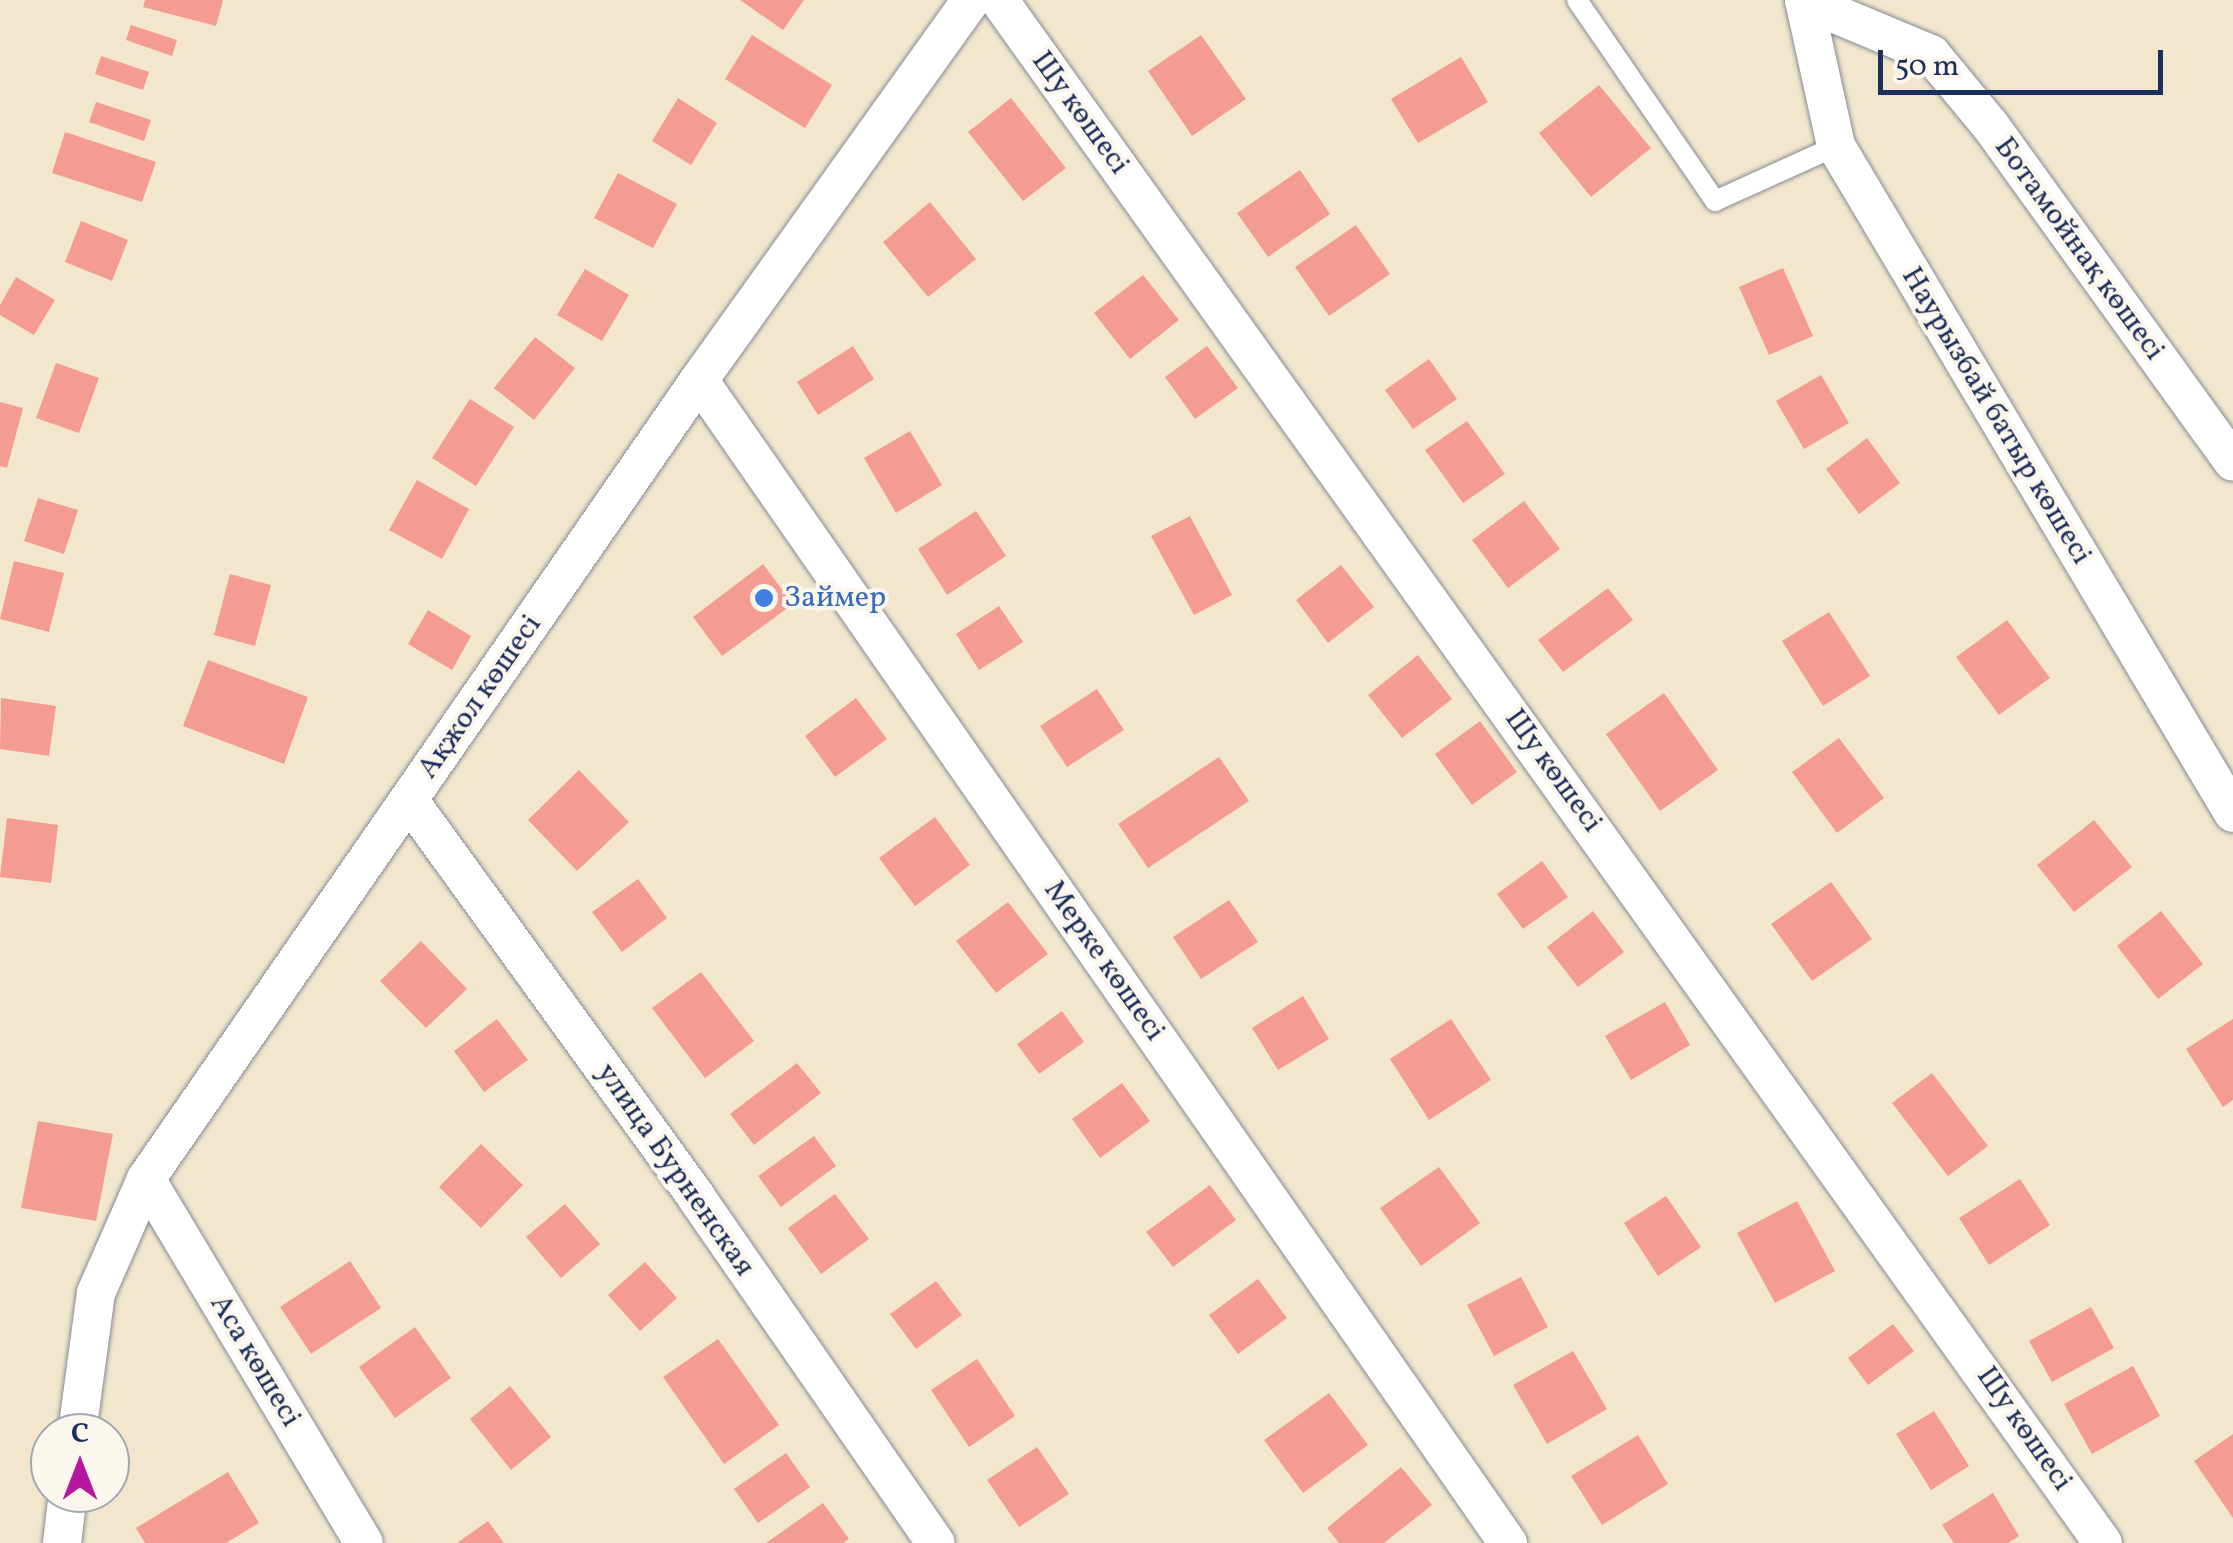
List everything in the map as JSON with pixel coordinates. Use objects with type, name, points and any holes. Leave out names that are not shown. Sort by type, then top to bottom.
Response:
[{"type":"street","name":"Ақжол көшесі","points":[[79,1413],[96,1293],[146,1178],[700,380],[970,0]]},
{"type":"street","name":"Шу көшесі","points":[[1000,0],[2104,1543]]},
{"type":"street","name":"Наурызбай батыр көшесі","points":[[1804,0],[1836,146],[2233,813]]},
{"type":"street","name":"Ботамойнақ көшесі","points":[[1804,0],[1932,54],[1990,125],[2233,462]]},
{"type":"street","name":"Мерке көшесі","points":[[700,380],[1508,1543]]},
{"type":"street","name":"улица Бурненская","points":[[409,800],[696,1198],[936,1543]]},
{"type":"street","name":"Аса көшесі","points":[[146,1178],[364,1543]]},
{"type":"street","points":[[62,1543],[66,1513]]},
{"type":"lane","points":[[1577,0],[1714,200],[1836,146]]},
{"type":"building","points":[[145,0],[223,0],[216,26],[143,7]]},
{"type":"building","points":[[740,0],[804,0],[783,30]]},
{"type":"building","points":[[131,25],[177,40],[172,56],[126,40]]},
{"type":"building","points":[[752,35],[832,85],[805,128],[725,79]]},
{"type":"building","points":[[1201,35],[1246,99],[1192,136],[1148,71]]},
{"type":"building","points":[[101,56],[149,72],[143,90],[95,74]]},
{"type":"building","points":[[1461,57],[1488,102],[1418,143],[1391,99]]},
{"type":"building","points":[[1599,85],[1651,148],[1591,197],[1539,133]]},
{"type":"building","points":[[678,98],[717,123],[691,165],[652,141]]},
{"type":"building","points":[[1011,98],[1066,168],[1023,201],[968,132]]},
{"type":"building","points":[[96,102],[151,120],[144,141],[89,122]]},
{"type":"building","points":[[65,132],[156,162],[142,202],[52,173]]},
{"type":"building","points":[[1300,170],[1330,214],[1268,257],[1237,213]]},
{"type":"building","points":[[618,173],[677,204],[653,248],[594,218]]},
{"type":"building","points":[[930,202],[976,259],[928,297],[883,242]]},
{"type":"building","points":[[81,221],[128,240],[112,281],[65,262]]},
{"type":"building","points":[[1356,225],[1390,274],[1329,316],[1295,267]]},
{"type":"building","points":[[1783,268],[1813,336],[1769,355],[1739,287]]},
{"type":"building","points":[[585,269],[629,295],[602,341],[557,315]]},
{"type":"building","points":[[1143,275],[1179,320],[1130,359],[1094,313]]},
{"type":"building","points":[[16,277],[55,300],[34,335],[0,315],[0,305]]},
{"type":"building","points":[[535,337],[575,368],[534,420],[494,388]]},
{"type":"building","points":[[853,346],[874,379],[818,415],[797,382]]},
{"type":"building","points":[[1207,346],[1238,388],[1195,419],[1165,377]]},
{"type":"building","points":[[1429,359],[1457,399],[1413,429],[1385,390]]},
{"type":"building","points":[[56,363],[99,378],[79,433],[36,418]]},
{"type":"building","points":[[1821,375],[1849,423],[1804,449],[1776,401]]},
{"type":"building","points":[[470,399],[514,427],[476,486],[432,458]]},
{"type":"building","points":[[0,402],[23,408],[7,468],[0,466]]},
{"type":"building","points":[[1467,421],[1505,474],[1463,503],[1425,450]]},
{"type":"building","points":[[910,431],[942,485],[896,513],[864,458]]},
{"type":"building","points":[[1867,438],[1900,483],[1859,514],[1826,469]]},
{"type":"building","points":[[417,480],[469,509],[442,559],[389,530]]},
{"type":"building","points":[[38,498],[78,510],[64,554],[24,541]]},
{"type":"building","points":[[1524,501],[1560,549],[1508,588],[1472,540]]},
{"type":"building","points":[[976,511],[1006,556],[947,595],[918,549]]},
{"type":"building","points":[[1190,516],[1232,595],[1194,615],[1151,536]]},
{"type":"building","points":[[14,561],[64,573],[49,632],[0,619]]},
{"type":"building","points":[[763,564],[793,604],[722,656],[693,617]]},
{"type":"building","points":[[1341,565],[1374,607],[1328,643],[1296,600]]},
{"type":"building","points":[[230,574],[271,585],[255,646],[214,635]]},
{"type":"building","points":[[1608,588],[1633,620],[1563,672],[1538,640]]},
{"type":"building","points":[[999,606],[1023,642],[979,670],[956,634]]},
{"type":"building","points":[[428,610],[471,636],[452,670],[408,644]]},
{"type":"building","points":[[1829,612],[1870,676],[1823,706],[1782,641]]},
{"type":"building","points":[[2007,620],[2050,678],[1999,715],[1956,657]]},
{"type":"building","points":[[1418,655],[1452,699],[1402,738],[1368,695]]},
{"type":"building","points":[[208,660],[308,697],[284,764],[183,726]]},
{"type":"building","points":[[1097,689],[1124,730],[1067,767],[1040,726]]},
{"type":"building","points":[[1664,693],[1718,770],[1660,811],[1606,734]]},
{"type":"building","points":[[1,698],[56,706],[49,756],[0,749]]},
{"type":"building","points":[[856,698],[887,739],[835,777],[805,736]]},
{"type":"building","points":[[1480,721],[1517,772],[1472,805],[1435,754]]},
{"type":"building","points":[[1839,738],[1884,798],[1837,833],[1792,772]]},
{"type":"building","points":[[1219,757],[1249,801],[1148,868],[1118,824]]},
{"type":"building","points":[[579,770],[629,822],[577,871],[528,820]]},
{"type":"building","points":[[935,817],[970,865],[915,906],[879,858]]},
{"type":"building","points":[[7,818],[58,825],[51,883],[0,877]]},
{"type":"building","points":[[2094,820],[2132,867],[2074,912],[2037,865]]},
{"type":"building","points":[[1542,861],[1568,897],[1523,929],[1497,894]]},
{"type":"building","points":[[638,879],[667,918],[622,952],[592,912]]},
{"type":"building","points":[[1831,882],[1872,939],[1812,981],[1771,924]]},
{"type":"building","points":[[1229,900],[1258,942],[1201,979],[1173,937]]},
{"type":"building","points":[[1008,902],[1048,954],[996,993],[956,941]]},
{"type":"building","points":[[1593,911],[1624,952],[1578,987],[1547,947]]},
{"type":"building","points":[[2161,911],[2203,964],[2158,999],[2117,946]]},
{"type":"building","points":[[421,941],[467,989],[426,1028],[380,981]]},
{"type":"building","points":[[701,972],[754,1041],[705,1078],[652,1008]]},
{"type":"building","points":[[1303,996],[1329,1039],[1278,1070],[1252,1028]]},
{"type":"building","points":[[1665,1002],[1690,1045],[1631,1080],[1605,1036]]},
{"type":"building","points":[[1062,1011],[1084,1042],[1039,1074],[1017,1044]]},
{"type":"building","points":[[497,1019],[528,1060],[484,1092],[454,1051]]},
{"type":"building","points":[[1451,1019],[1491,1080],[1429,1120],[1390,1059]]},
{"type":"building","points":[[2233,1019],[2233,1100],[2223,1107],[2186,1049]]},
{"type":"building","points":[[797,1063],[821,1093],[754,1145],[730,1114]]},
{"type":"building","points":[[1932,1073],[1988,1146],[1948,1176],[1892,1103]]},
{"type":"building","points":[[1122,1083],[1150,1121],[1100,1158],[1072,1119]]},
{"type":"building","points":[[38,1121],[113,1134],[96,1221],[21,1208]]},
{"type":"building","points":[[814,1136],[836,1166],[781,1207],[758,1176]]},
{"type":"building","points":[[481,1144],[523,1185],[481,1228],[439,1187]]},
{"type":"building","points":[[1439,1167],[1480,1223],[1421,1266],[1380,1208]]},
{"type":"building","points":[[2020,1179],[2050,1225],[1989,1265],[1959,1218]]},
{"type":"building","points":[[1210,1185],[1236,1220],[1173,1267],[1146,1232]]},
{"type":"building","points":[[835,1194],[869,1239],[821,1274],[788,1228]]},
{"type":"building","points":[[1666,1196],[1701,1247],[1658,1276],[1624,1223]]},
{"type":"building","points":[[1797,1201],[1835,1271],[1775,1303],[1737,1233]]},
{"type":"building","points":[[565,1204],[600,1244],[561,1278],[526,1237]]},
{"type":"building","points":[[350,1261],[381,1308],[311,1354],[280,1307]]},
{"type":"building","points":[[645,1262],[677,1298],[640,1331],[608,1295]]},
{"type":"building","points":[[1521,1277],[1548,1327],[1494,1356],[1467,1305]]},
{"type":"building","points":[[1258,1279],[1287,1318],[1238,1354],[1209,1315]]},
{"type":"building","points":[[936,1281],[962,1315],[916,1349],[890,1314]]},
{"type":"building","points":[[2091,1307],[2114,1348],[2052,1382],[2029,1341]]},
{"type":"building","points":[[1893,1324],[1914,1351],[1868,1385],[1848,1358]]},
{"type":"building","points":[[415,1327],[451,1378],[395,1418],[359,1367]]},
{"type":"building","points":[[718,1339],[779,1425],[724,1464],[663,1377]]},
{"type":"building","points":[[1573,1351],[1607,1409],[1547,1444],[1513,1385]]},
{"type":"building","points":[[977,1359],[1015,1416],[969,1447],[931,1390]]},
{"type":"building","points":[[2133,1366],[2160,1416],[2092,1454],[2064,1404]]},
{"type":"building","points":[[510,1386],[551,1437],[511,1470],[470,1419]]},
{"type":"building","points":[[1329,1393],[1368,1445],[1303,1493],[1264,1440]]},
{"type":"building","points":[[1934,1411],[1969,1466],[1931,1490],[1896,1434]]},
{"type":"building","points":[[2233,1434],[2233,1518],[2194,1461]]},
{"type":"building","points":[[1638,1435],[1668,1484],[1602,1525],[1571,1476]]},
{"type":"building","points":[[1037,1447],[1069,1494],[1019,1527],[987,1480]]},
{"type":"building","points":[[786,1453],[810,1487],[758,1523],[734,1489]]},
{"type":"building","points":[[1401,1467],[1432,1505],[1384,1543],[1339,1543],[1327,1528]]},
{"type":"building","points":[[228,1472],[259,1523],[226,1543],[145,1543],[136,1528]]},
{"type":"building","points":[[1993,1493],[2019,1536],[2008,1543],[1954,1543],[1942,1525]]},
{"type":"building","points":[[823,1503],[849,1539],[843,1543],[766,1543]]},
{"type":"building","points":[[488,1521],[504,1543],[457,1543]]},
{"type":"place","name":"Займер","points":[[764,598]]}]
